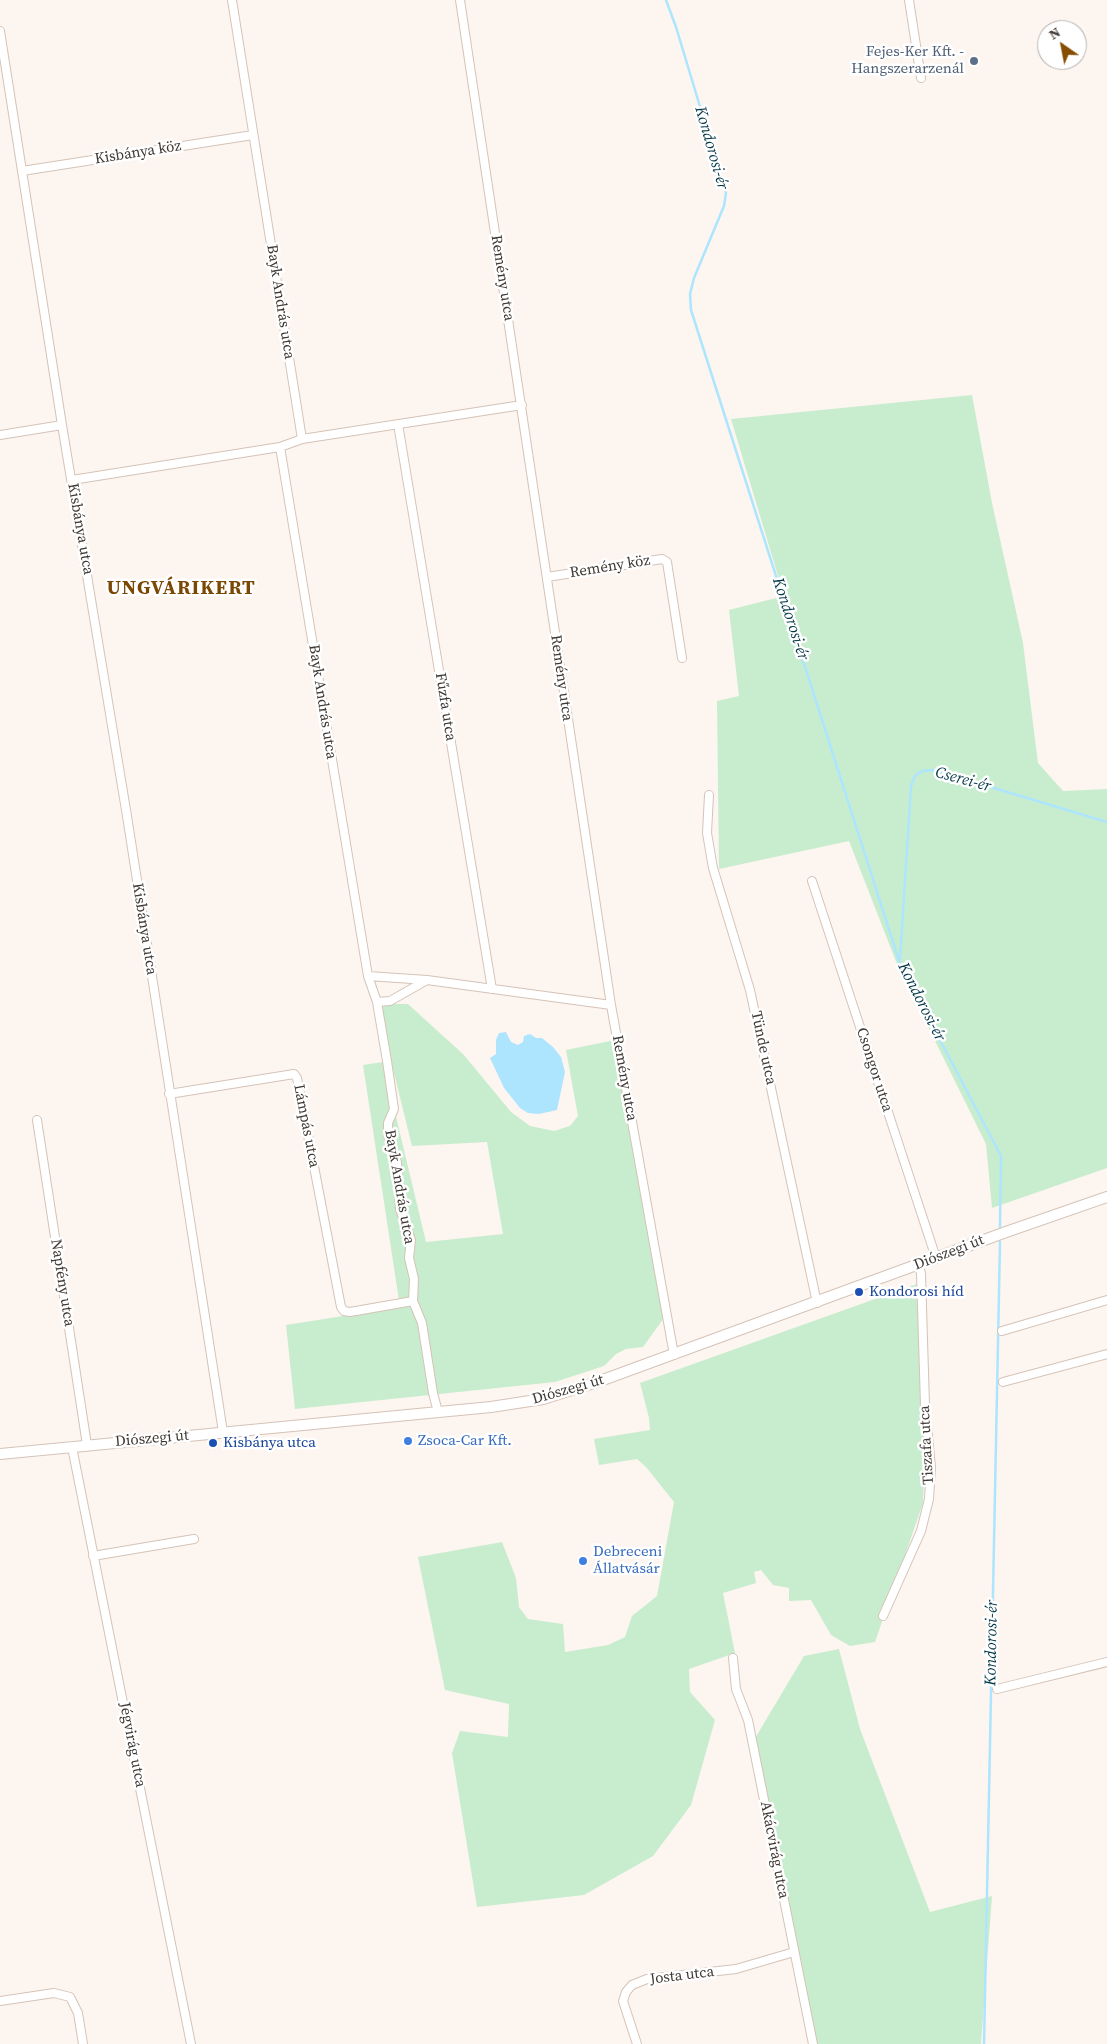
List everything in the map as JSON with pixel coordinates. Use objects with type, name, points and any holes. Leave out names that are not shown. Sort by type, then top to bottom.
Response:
[{"type":"main road","name":"Diószegi út","points":[[0,1454],[491,1407],[543,1399],[674,1355],[1107,1197]]},
{"type":"street","name":"Bayk András utca","points":[[232,0],[302,439]]},
{"type":"street","name":"Remény utca","points":[[460,0],[611,1005],[674,1355]]},
{"type":"street","points":[[909,0],[921,78]]},
{"type":"street","name":"Kisbánya utca","points":[[0,31],[3,72],[22,171],[127,816],[223,1432]]},
{"type":"street","name":"Kisbánya köz","points":[[22,171],[253,135]]},
{"type":"street","points":[[72,480],[280,447],[302,439],[522,405]]},
{"type":"street","name":"Fűzfa utca","points":[[398,424],[492,989]]},
{"type":"street","points":[[0,435],[62,425]]},
{"type":"street","name":"Bayk András utca","points":[[280,447],[368,976],[377,1002],[394,1109],[388,1123],[388,1135],[397,1163],[400,1209],[411,1240],[409,1258],[414,1279],[413,1301],[422,1323],[433,1394],[438,1412]]},
{"type":"street","name":"Remény köz","points":[[547,576],[662,559],[666,562],[682,658]]},
{"type":"street","name":"Tünde utca","points":[[709,795],[707,833],[713,868],[750,990],[817,1303]]},
{"type":"street","name":"Csongor utca","points":[[812,881],[936,1258]]},
{"type":"street","points":[[368,976],[427,980],[611,1005]]},
{"type":"street","points":[[377,1002],[390,1001],[427,980]]},
{"type":"street","name":"Lámpás utca","points":[[169,1094],[294,1074],[297,1078],[339,1302],[344,1311],[350,1312],[413,1301]]},
{"type":"street","name":"Napfény utca","points":[[37,1120],[87,1445]]},
{"type":"street","name":"Tiszafa utca","points":[[883,1616],[920,1531],[929,1500],[931,1467],[925,1406],[921,1274],[919,1265]]},
{"type":"street","points":[[1002,1330],[1107,1300]]},
{"type":"street","points":[[1003,1382],[1107,1354]]},
{"type":"street","name":"Jégvirág utca","points":[[72,1447],[192,2044]]},
{"type":"street","points":[[94,1556],[194,1539]]},
{"type":"street","name":"Akácvirág utca","points":[[733,1658],[736,1689],[748,1720],[813,2044]]},
{"type":"street","points":[[997,1689],[1107,1662]]},
{"type":"street","name":"Josta utca","points":[[637,2044],[623,2001],[626,1992],[632,1985],[647,1979],[736,1969],[794,1952]]},
{"type":"street","points":[[0,2001],[54,1993],[70,1997],[78,2013],[83,2044]]},
{"type":"green space","points":[[972,395],[992,503],[1023,643],[1038,763],[1063,791],[1107,789],[1107,1168],[992,1208],[986,1144],[897,964],[849,841],[719,869],[717,701],[739,696],[729,610],[784,596],[731,419]]},
{"type":"green space","points":[[377,1004],[408,1004],[464,1055],[511,1112],[530,1126],[554,1131],[570,1126],[578,1116],[566,1050],[615,1040],[664,1318],[643,1347],[626,1349],[616,1354],[604,1366],[555,1382],[295,1409],[286,1325],[400,1307],[363,1065],[383,1062],[426,1242],[503,1234],[487,1142],[412,1146]]},
{"type":"green space","points":[[917,1284],[926,1415],[923,1503],[875,1642],[850,1646],[831,1635],[811,1600],[789,1601],[789,1588],[773,1585],[761,1570],[754,1572],[756,1583],[723,1593],[735,1653],[689,1669],[690,1692],[715,1720],[691,1805],[653,1856],[584,1895],[477,1907],[452,1753],[460,1731],[508,1737],[509,1704],[445,1690],[418,1557],[502,1542],[516,1578],[519,1607],[528,1619],[563,1624],[565,1652],[608,1645],[625,1637],[632,1616],[657,1596],[674,1502],[646,1467],[637,1459],[599,1465],[594,1439],[650,1430],[649,1418],[640,1383]]},
{"type":"green space","points":[[839,1649],[860,1729],[930,1912],[992,1896],[981,2044],[816,2044],[754,1740],[804,1656]]},
{"type":"water","points":[[506,1032],[511,1042],[518,1045],[523,1042],[524,1036],[530,1034],[536,1038],[542,1038],[561,1057],[565,1072],[557,1110],[539,1114],[528,1113],[520,1108],[504,1088],[490,1058],[496,1054],[496,1040],[499,1033]]},
{"type":"waterway","name":"Kondorosi-ér","points":[[666,0],[676,27],[726,193],[724,206],[694,278],[690,294],[691,310],[900,964],[1001,1156],[1000,1227]]},
{"type":"waterway","name":"Cserei-ér","points":[[900,959],[911,786],[915,776],[922,771],[934,770],[1107,822]]},
{"type":"waterway","name":"Kondorosi-ér","points":[[984,2044],[1000,1242]]},
{"type":"place","name":"Fejes-Ker Kft. - Hangszerarzenál","points":[[974,61]]},
{"type":"place","name":"Kondorosi híd","points":[[859,1292]]},
{"type":"place","name":"Zsoca-Car Kft.","points":[[408,1441]]},
{"type":"place","name":"Kisbánya utca","points":[[213,1443]]},
{"type":"place","name":"Debreceni Állatvásár","points":[[583,1561]]},
{"type":"district","name":"UNGVÁRIKERT","points":[[181,589]]}]
